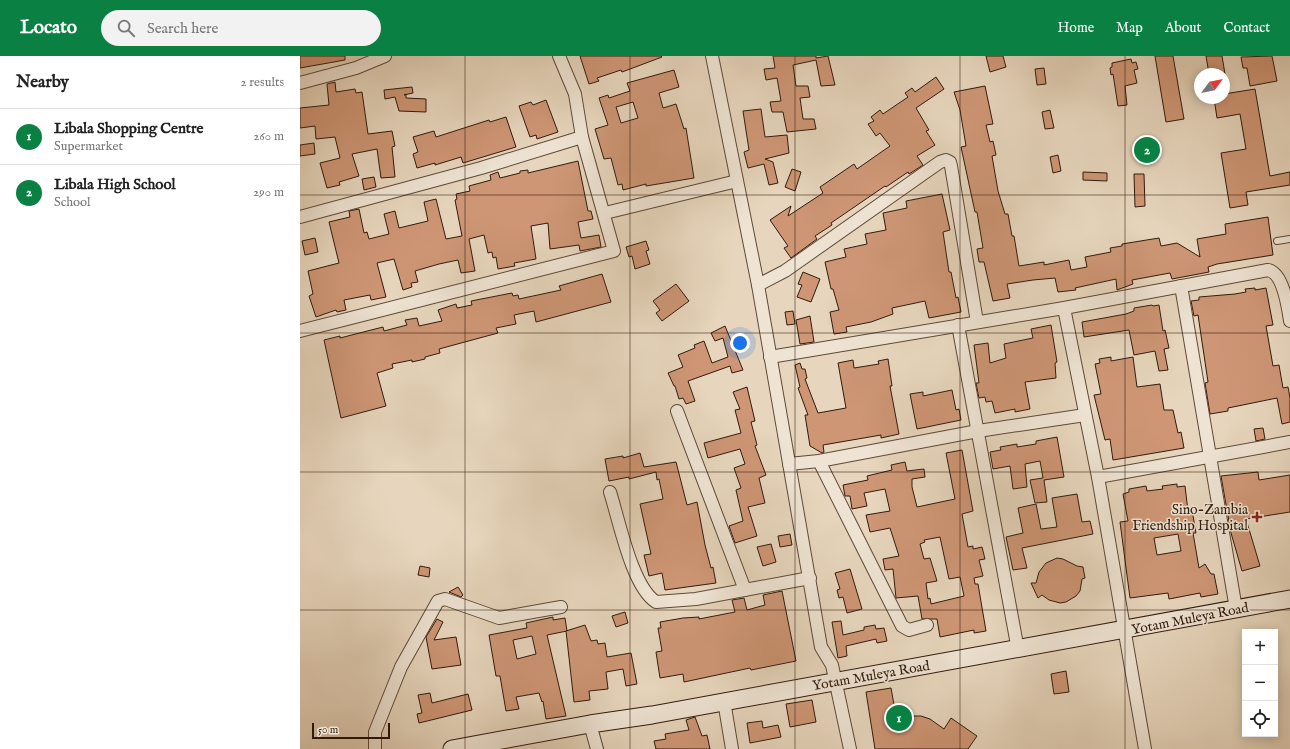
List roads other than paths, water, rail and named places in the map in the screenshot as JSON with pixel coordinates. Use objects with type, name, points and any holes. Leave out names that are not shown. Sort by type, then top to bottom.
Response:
[{"type":"street","points":[[300,82],[356,68],[384,56]]},
{"type":"street","points":[[300,331],[614,251],[605,213],[582,138],[575,94],[559,56]]},
{"type":"street","points":[[712,56],[758,285],[821,647],[832,665],[834,681],[850,749]]},
{"type":"street","points":[[300,217],[481,168],[582,138]]},
{"type":"street","points":[[758,285],[785,271],[940,162],[946,160],[950,162],[952,166],[977,322]]},
{"type":"street","points":[[605,213],[737,180]]},
{"type":"street","points":[[770,357],[1064,308],[1268,270],[1272,270],[1280,279],[1290,316]]},
{"type":"street","points":[[1181,286],[1236,609]]},
{"type":"street","points":[[1064,308],[1098,477],[1145,749]]},
{"type":"street","points":[[958,325],[1018,650]]},
{"type":"street","points":[[677,411],[745,590]]},
{"type":"street","points":[[789,464],[819,461],[978,431],[1085,415]]},
{"type":"street","points":[[1098,477],[1290,442]]},
{"type":"street","points":[[819,461],[902,626],[909,630],[927,625]]},
{"type":"street","points":[[610,492],[632,565],[640,584],[652,599],[661,603],[810,578]]},
{"type":"street","points":[[375,749],[375,732],[401,667],[438,601],[445,599],[499,618],[561,608]]},
{"type":"street","name":"Yotam Muleya Road","points":[[452,749],[590,724],[652,716],[724,701],[1018,650],[1290,599]]},
{"type":"street","points":[[724,701],[732,749]]},
{"type":"street","points":[[590,724],[597,749]]},
{"type":"lane","points":[[1277,241],[1290,239]]},
{"type":"place","name":"Libala High School","points":[[1147,150]]},
{"type":"place","name":"Sino-Zambia Friendship Hospital","points":[[1257,517]]},
{"type":"place","name":"Libala Shopping Centre","points":[[899,718]]}]
